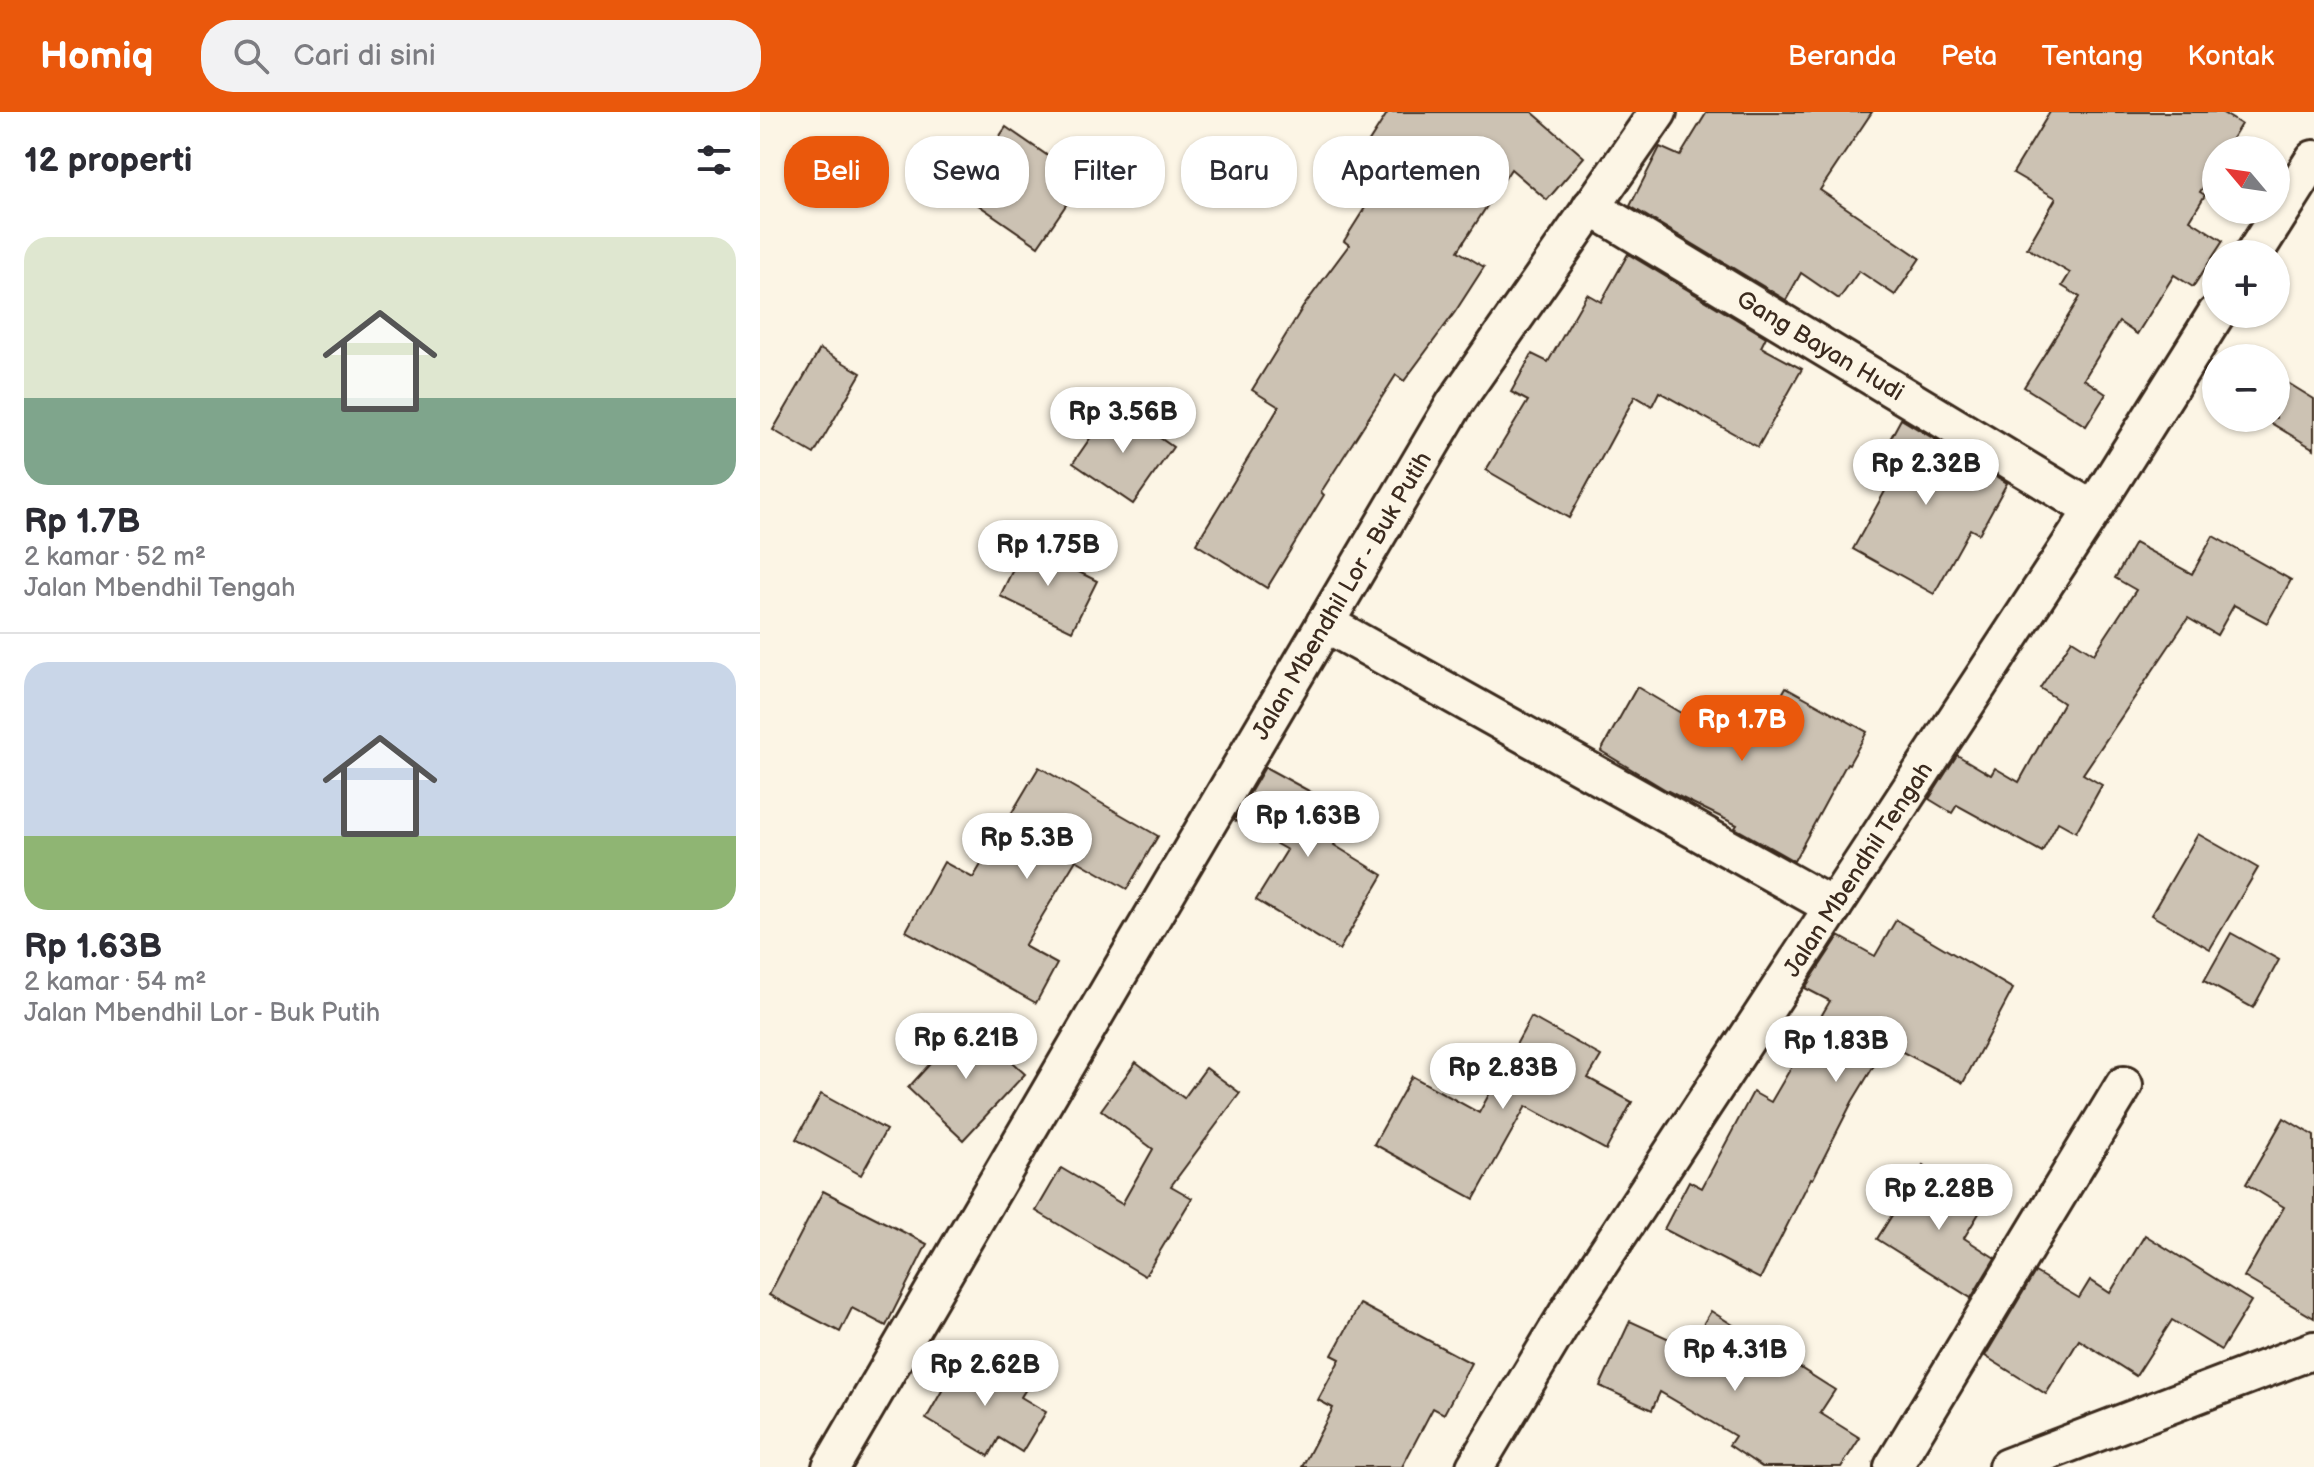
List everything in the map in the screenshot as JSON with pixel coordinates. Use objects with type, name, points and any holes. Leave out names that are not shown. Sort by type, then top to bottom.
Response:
[{"type":"street","name":"Jalan Mbendhil Lor - Buk Putih","points":[[831,1467],[1455,403],[1658,112]]},
{"type":"street","points":[[2263,240],[2314,159]]},
{"type":"street","name":"Gang Bayan Hudi","points":[[1591,207],[2093,510]]},
{"type":"street","name":"Jalan Mbendhil Tengah","points":[[1475,1467],[1573,1304],[2093,510],[2207,328]]},
{"type":"street","points":[[1325,623],[1833,907]]},
{"type":"street","points":[[1893,1467],[2124,1085]]},
{"type":"street","points":[[2007,1467],[2314,1350]]},
{"type":"building","points":[[1388,112],[1532,112],[1584,157],[1547,200],[1511,169],[1509,172],[1509,136],[1373,136]]},
{"type":"building","points":[[1707,112],[1872,112],[1820,190],[1920,258],[1895,295],[1859,271],[1839,299],[1801,273],[1786,300],[1630,206],[1660,147],[1680,156]]},
{"type":"building","points":[[2050,112],[2221,112],[2241,124],[2234,136],[2202,136],[2202,200],[2190,220],[2221,240],[2202,240],[2202,273],[2193,287],[2174,275],[2137,334],[2119,322],[2084,379],[2106,394],[2086,426],[2024,387],[2080,297],[2062,286],[2070,273],[2027,248],[2056,198],[2013,173]]},
{"type":"building","points":[[1006,127],[1019,136],[1000,136]]},
{"type":"building","points":[[1029,143],[1045,154],[1045,208],[1064,208],[1038,246],[983,208],[1029,208]]},
{"type":"building","points":[[1365,208],[1486,208],[1458,251],[1484,267],[1404,381],[1396,375],[1321,492],[1324,495],[1267,588],[1196,544],[1279,407],[1252,390],[1303,307],[1349,245],[1344,241]]},
{"type":"building","points":[[1628,254],[1766,337],[1761,347],[1802,369],[1758,447],[1659,392],[1652,406],[1635,396],[1569,518],[1486,470],[1528,401],[1511,392],[1532,354],[1548,362],[1587,294],[1601,302]]},
{"type":"building","points":[[820,349],[861,373],[814,454],[773,430]]},
{"type":"building","points":[[2290,384],[2314,399],[2314,449],[2286,432],[2290,432]]},
{"type":"building","points":[[1113,405],[1173,447],[1133,504],[1073,463]]},
{"type":"building","points":[[1901,419],[2007,483],[1979,534],[1970,529],[1934,594],[1853,549],[1889,484],[1871,474]]},
{"type":"building","points":[[2213,536],[2291,580],[2267,623],[2234,605],[2217,635],[2188,618],[2083,774],[2102,785],[2076,832],[2058,822],[2042,852],[1957,805],[1952,813],[1929,799],[1957,755],[1991,775],[1995,768],[2019,782],[2063,703],[2040,688],[2072,640],[2094,654],[2136,590],[2115,578],[2135,543],[2192,574]]},
{"type":"building","points":[[1025,545],[1097,581],[1072,631],[1000,596]]},
{"type":"building","points":[[1637,687],[1691,719],[1697,709],[1749,738],[1752,732],[1759,736],[1786,687],[1867,732],[1794,861],[1735,828],[1737,825],[1666,790],[1601,751]]},
{"type":"building","points":[[1039,767],[1158,836],[1127,889],[1076,860],[1024,946],[1057,964],[1036,1003],[906,931],[944,862],[973,878]]},
{"type":"building","points":[[1265,767],[1351,814],[1334,845],[1383,875],[1339,950],[1256,900],[1287,850],[1234,820]]},
{"type":"building","points":[[2198,834],[2258,868],[2210,949],[2151,915]]},
{"type":"building","points":[[1896,920],[2013,989],[1963,1083],[1887,1044],[1852,1102],[1760,1279],[1664,1229],[1689,1181],[1702,1188],[1753,1092],[1771,1102],[1830,1001],[1805,988],[1839,936],[1875,956]]},
{"type":"building","points":[[2231,933],[2279,960],[2253,1008],[2204,981]]},
{"type":"building","points":[[1531,1017],[1601,1056],[1588,1078],[1632,1102],[1606,1150],[1526,1106],[1474,1199],[1374,1144],[1412,1076],[1479,1113]]},
{"type":"building","points":[[968,1022],[1025,1074],[963,1140],[908,1088]]},
{"type":"building","points":[[1136,1062],[1184,1098],[1206,1068],[1240,1093],[1171,1186],[1192,1198],[1145,1276],[1036,1211],[1061,1168],[1122,1204],[1153,1149],[1101,1110]]},
{"type":"building","points":[[821,1094],[886,1130],[861,1175],[796,1139]]},
{"type":"building","points":[[2284,1118],[2314,1136],[2314,1318],[2244,1277],[2284,1207],[2246,1184]]},
{"type":"building","points":[[1923,1166],[1984,1205],[1964,1238],[1995,1258],[1971,1298],[1877,1239]]},
{"type":"building","points":[[823,1191],[927,1244],[886,1326],[852,1308],[840,1332],[769,1295]]},
{"type":"building","points":[[2145,1235],[2251,1301],[2221,1350],[2172,1320],[2136,1376],[2079,1340],[2046,1394],[1985,1356],[2035,1272],[2079,1298],[2090,1280],[2110,1293]]},
{"type":"building","points":[[1360,1304],[1471,1363],[1444,1414],[1433,1408],[1402,1467],[1302,1467],[1333,1408],[1318,1400],[1340,1359],[1332,1355]]},
{"type":"building","points":[[1711,1311],[1835,1390],[1820,1413],[1860,1438],[1841,1467],[1762,1467],[1729,1445],[1735,1436],[1660,1392],[1652,1410],[1600,1386],[1630,1321],[1689,1348]]},
{"type":"building","points":[[964,1352],[1026,1389],[1021,1397],[1046,1412],[1022,1452],[999,1438],[989,1456],[926,1419]]}]
